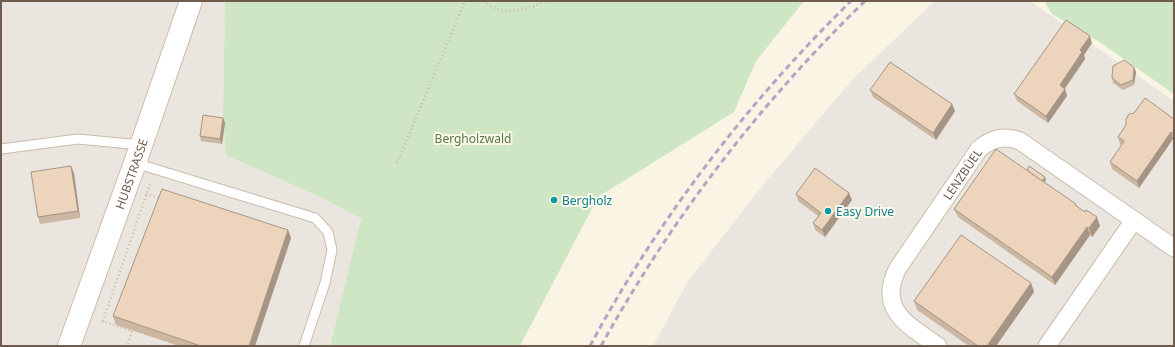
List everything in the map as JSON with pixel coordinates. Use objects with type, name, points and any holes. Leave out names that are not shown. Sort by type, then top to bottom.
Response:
[{"type":"street","name":"HUBSTRASSE","points":[[69,346],[144,159],[191,1]]},
{"type":"street","name":"LENZBÜEL","points":[[938,346],[908,325],[898,314],[892,300],[892,284],[898,268],[979,149],[991,140],[1006,137],[1020,140],[1174,248]]},
{"type":"street","points":[[1047,346],[1134,220]]},
{"type":"lane","points":[[1,149],[78,139],[144,159],[315,218],[328,232],[332,250],[325,283],[304,346]]},
{"type":"path","points":[[397,163],[465,1]]},
{"type":"path","points":[[484,1],[491,7],[510,12],[529,9],[546,1]]},
{"type":"path","points":[[127,346],[132,331],[102,320],[146,194],[144,159]]},
{"type":"path","points":[[142,192],[168,201]]},
{"type":"shaded area","points":[[1,1],[225,1],[223,114],[321,197],[361,217],[330,346],[1,346]]},
{"type":"shaded area","points":[[935,1],[1030,1],[1174,101],[1174,346],[653,346],[687,283],[758,191],[852,80]]},
{"type":"green space","name":"Bergholzwald","points":[[225,1],[804,1],[756,61],[734,112],[598,197],[520,346],[330,346],[361,218],[321,197],[226,155],[223,114]]},
{"type":"green space","points":[[1044,1],[1174,1],[1174,94],[1098,41],[1052,14]]},
{"type":"building","points":[[1066,20],[1090,36],[1080,50],[1082,52],[1060,85],[1065,89],[1046,116],[1014,94]]},
{"type":"building","points":[[1124,60],[1134,67],[1133,80],[1121,85],[1112,78],[1113,66]]},
{"type":"building","points":[[890,62],[952,104],[933,133],[870,90]]},
{"type":"building","points":[[1145,98],[1174,119],[1174,134],[1171,132],[1137,181],[1110,162],[1124,141],[1118,137],[1126,125],[1126,119],[1129,114],[1134,113]]},
{"type":"building","points":[[203,115],[223,118],[220,139],[200,136]]},
{"type":"building","points":[[996,149],[1076,204],[1075,205],[1085,212],[1086,210],[1097,217],[1089,228],[1087,227],[1052,277],[954,209]]},
{"type":"building","points":[[71,166],[78,211],[38,217],[31,172]]},
{"type":"building","points":[[1029,166],[1045,177],[1042,181],[1027,170]]},
{"type":"building","name":"Easy Drive","points":[[815,168],[849,193],[822,230],[813,223],[821,213],[796,194]]},
{"type":"building","points":[[162,189],[288,230],[249,346],[201,346],[113,316]]},
{"type":"building","points":[[961,235],[1031,283],[987,346],[978,346],[914,301]]},
{"type":"railway","points":[[590,346],[645,253],[707,164],[776,80],[851,1]]},
{"type":"railway","points":[[601,346],[657,253],[720,164],[754,121],[790,80],[865,1]]},
{"type":"place","name":"Bergholz","points":[[554,200]]},
{"type":"place","name":"Easy Drive","points":[[828,211]]}]
